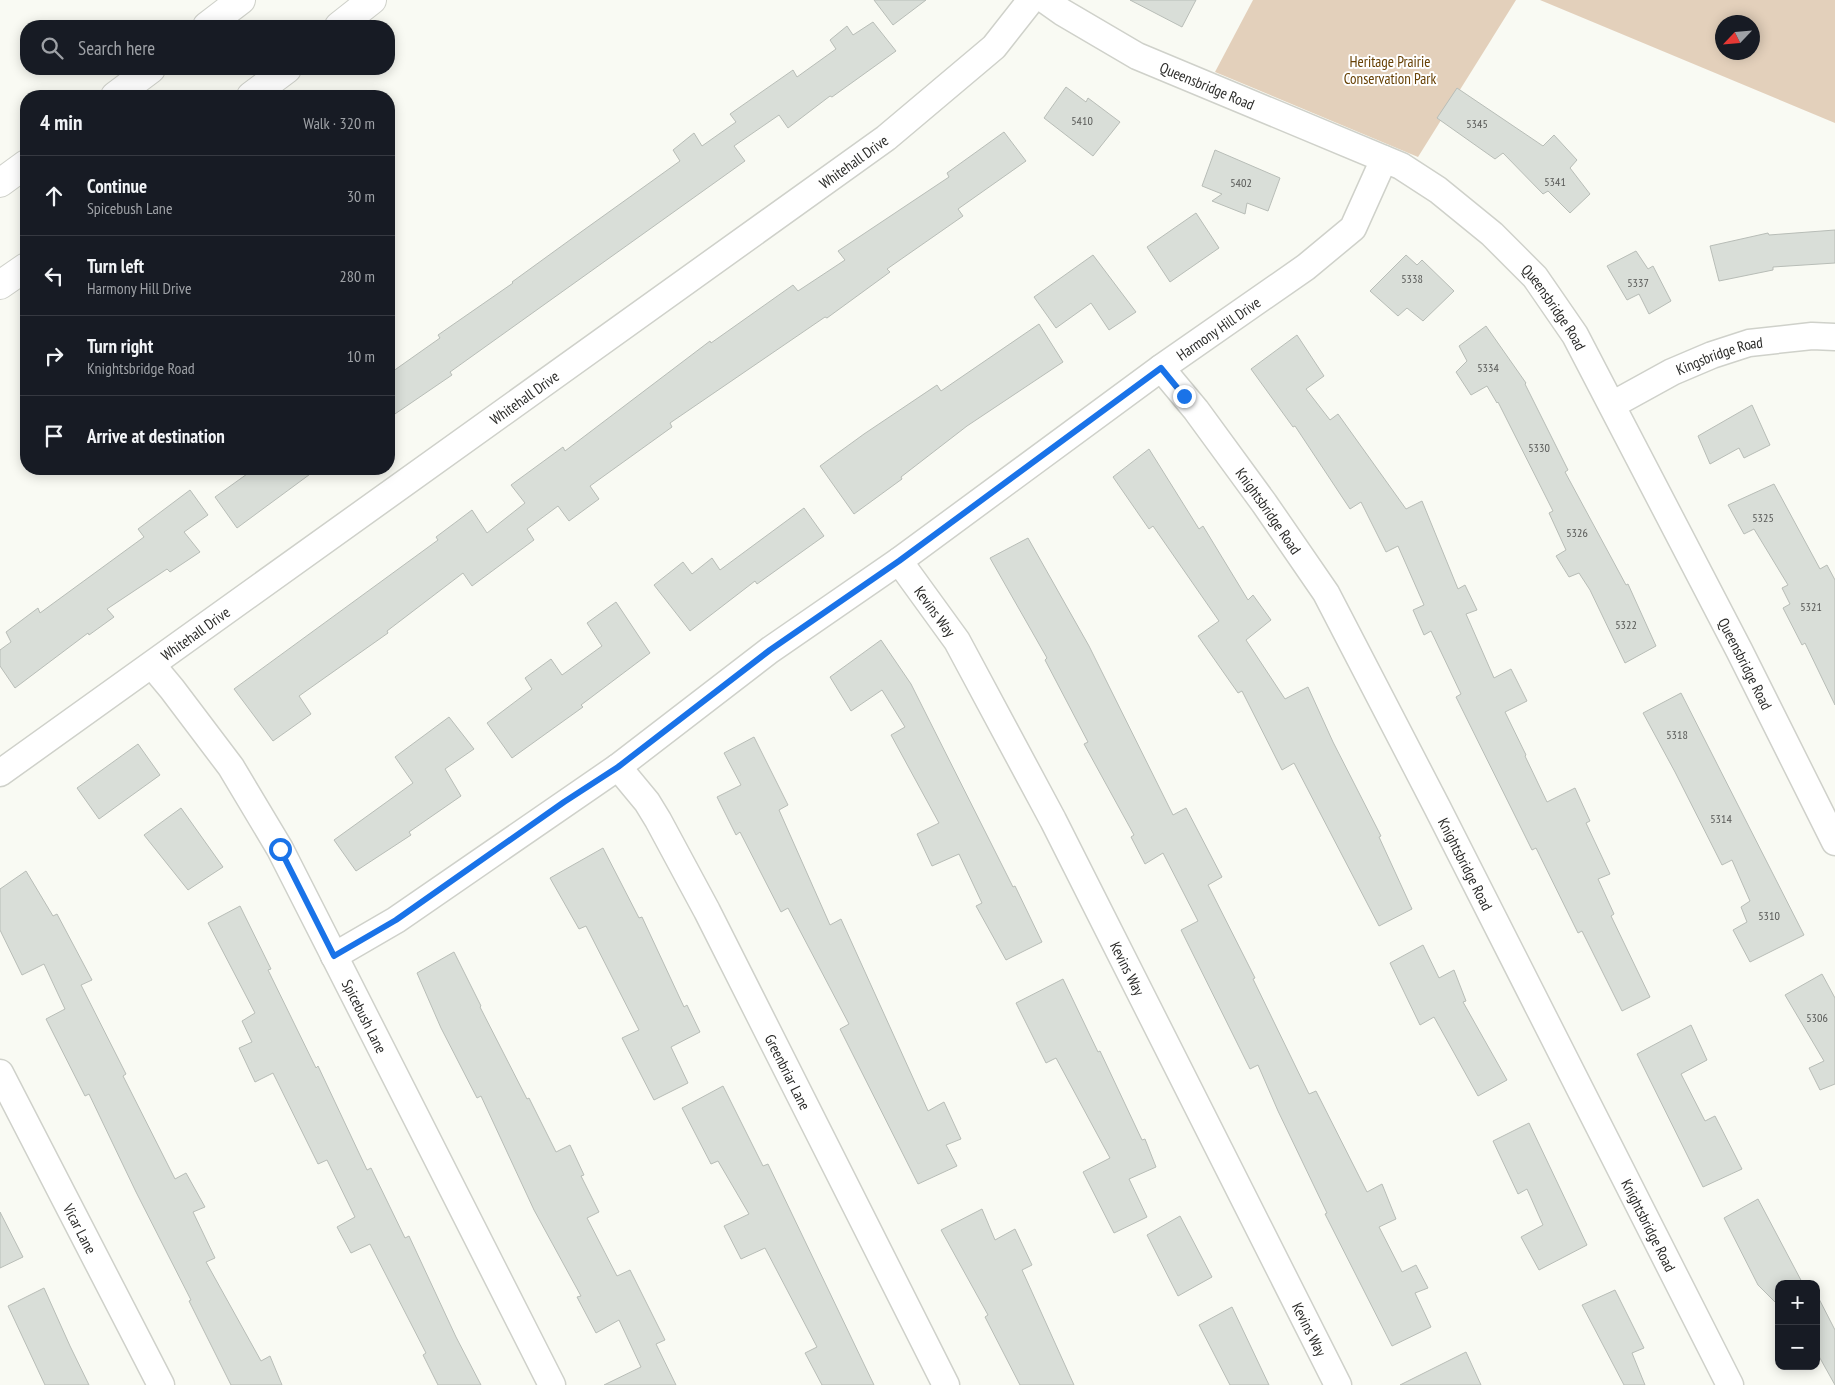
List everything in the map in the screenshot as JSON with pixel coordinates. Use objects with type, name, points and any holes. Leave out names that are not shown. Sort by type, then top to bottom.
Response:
[{"type":"highway","points":[[215,20],[241,0]]},
{"type":"highway","points":[[347,20],[372,0]]},
{"type":"highway","points":[[123,90],[143,75]]},
{"type":"highway","points":[[259,90],[279,75]]},
{"type":"highway","points":[[0,183],[20,168]]},
{"type":"highway","points":[[0,285],[20,271]]},
{"type":"street","name":"Whitehall Drive","points":[[0,773],[886,138],[994,47],[1031,0]]},
{"type":"street","name":"Queensbridge Road","points":[[1045,0],[1137,56],[1401,166],[1438,190],[1492,234],[1535,277],[1575,335],[1739,650],[1835,842]]},
{"type":"street","name":"Harmony Hill Drive","points":[[334,956],[396,920],[564,802],[618,767],[770,650],[899,561],[1161,368],[1306,267],[1353,228],[1384,159]]},
{"type":"street","name":"Kingsbridge Road","points":[[1612,405],[1672,372],[1712,355],[1749,343],[1812,336],[1835,337]]},
{"type":"street","name":"Knightsbridge Road","points":[[1161,368],[1196,410],[1264,503],[1326,594],[1437,807],[1730,1385]]},
{"type":"street","name":"Kevins Way","points":[[899,561],[957,641],[1030,777],[1338,1385]]},
{"type":"street","name":"Spicebush Lane","points":[[152,665],[231,767],[280,849],[552,1385]]},
{"type":"street","name":"Greenbriar Lane","points":[[618,767],[647,802],[680,861],[946,1385]]},
{"type":"street","name":"Vicar Lane","points":[[0,1073],[161,1385]]},
{"type":"green space","name":"Heritage Prairie Conservation Park","points":[[1253,0],[1516,0],[1418,157],[1215,72]]},
{"type":"green space","points":[[1540,0],[1835,0],[1835,123]]},
{"type":"building","points":[[874,0],[926,0],[893,25]]},
{"type":"building","points":[[1130,0],[1196,0],[1182,27]]},
{"type":"building","points":[[873,22],[896,51],[832,97],[830,96],[788,128],[779,115],[734,146],[745,161],[450,372],[452,375],[395,414],[395,370],[440,338],[438,335],[513,283],[680,161],[673,150],[694,133],[702,146],[736,122],[730,114],[793,70],[797,77],[836,49],[830,40],[847,26],[853,35]]},
{"type":"building","points":[[1066,87],[1086,102],[1088,98],[1120,122],[1093,156],[1044,118]]},
{"type":"building","points":[[1457,88],[1543,146],[1554,135],[1577,160],[1570,168],[1590,194],[1570,213],[1548,191],[1543,194],[1503,153],[1495,159],[1437,118]]},
{"type":"building","points":[[1004,132],[1026,161],[958,209],[963,216],[887,269],[890,272],[827,318],[825,317],[670,423],[672,427],[590,486],[599,499],[569,521],[558,506],[527,529],[534,540],[472,586],[463,573],[387,631],[388,633],[299,696],[311,714],[273,741],[234,689],[438,540],[436,537],[472,510],[487,533],[525,503],[511,485],[563,447],[565,451],[710,341],[711,343],[793,285],[798,291],[845,260],[838,251],[949,177],[947,173]]},
{"type":"building","points":[[1215,150],[1280,178],[1268,211],[1247,203],[1245,214],[1212,201],[1222,194],[1202,186]]},
{"type":"building","points":[[1196,213],[1219,248],[1170,282],[1147,247]]},
{"type":"building","points":[[1835,230],[1835,263],[1773,267],[1773,270],[1719,281],[1710,246],[1768,233],[1769,235]]},
{"type":"building","points":[[1636,251],[1648,269],[1653,266],[1671,301],[1649,314],[1639,294],[1627,300],[1607,266]]},
{"type":"building","points":[[1093,255],[1136,312],[1109,330],[1091,303],[1056,328],[1034,297]]},
{"type":"building","points":[[1406,255],[1417,265],[1422,260],[1454,291],[1423,321],[1407,308],[1398,316],[1370,291]]},
{"type":"building","points":[[1039,324],[1063,362],[967,426],[901,477],[902,479],[854,514],[820,466],[937,385],[941,391]]},
{"type":"building","points":[[1486,326],[1526,383],[1568,470],[1565,472],[1626,585],[1628,584],[1656,646],[1625,663],[1590,590],[1579,573],[1569,577],[1556,556],[1566,550],[1549,513],[1553,511],[1498,402],[1487,386],[1471,395],[1456,372],[1467,361],[1459,346]]},
{"type":"building","points":[[1297,335],[1324,376],[1306,389],[1330,420],[1338,414],[1406,509],[1422,501],[1458,589],[1465,585],[1477,610],[1466,614],[1494,678],[1511,669],[1527,701],[1505,712],[1547,802],[1575,788],[1590,821],[1586,823],[1610,874],[1598,879],[1614,914],[1611,916],[1650,997],[1622,1011],[1582,931],[1578,933],[1536,848],[1532,850],[1456,697],[1461,694],[1431,631],[1424,635],[1413,610],[1424,605],[1398,546],[1386,552],[1361,502],[1350,509],[1295,426],[1293,427],[1251,369]]},
{"type":"building","points":[[1752,405],[1770,445],[1744,458],[1739,448],[1710,464],[1698,436]]},
{"type":"building","points":[[1149,449],[1199,529],[1203,526],[1248,600],[1253,595],[1271,620],[1246,640],[1285,699],[1308,687],[1333,742],[1381,836],[1379,837],[1412,909],[1379,926],[1294,763],[1282,770],[1242,691],[1238,693],[1198,636],[1219,621],[1153,526],[1149,529],[1113,477]]},
{"type":"building","points":[[246,475],[309,475],[237,528],[215,497]]},
{"type":"building","points":[[1774,484],[1820,569],[1827,565],[1835,580],[1835,705],[1805,643],[1802,645],[1783,608],[1790,604],[1782,588],[1788,585],[1754,529],[1744,534],[1728,505]]},
{"type":"building","points":[[190,490],[208,515],[184,532],[200,552],[170,572],[167,569],[107,609],[114,617],[89,635],[88,633],[15,688],[0,666],[0,650],[11,642],[6,632],[38,608],[40,613],[144,537],[138,529]]},
{"type":"building","points":[[804,508],[824,536],[757,584],[755,581],[690,631],[654,585],[683,562],[692,574],[712,558],[720,570]]},
{"type":"building","points":[[1028,538],[1089,646],[1173,815],[1186,808],[1222,877],[1208,885],[1255,978],[1253,979],[1309,1094],[1316,1091],[1367,1192],[1382,1184],[1396,1219],[1379,1227],[1402,1272],[1416,1265],[1428,1288],[1415,1293],[1431,1327],[1392,1346],[1325,1214],[1327,1213],[1258,1065],[1250,1069],[1181,930],[1198,921],[1163,853],[1145,864],[1131,837],[1134,835],[1084,744],[1088,742],[1045,660],[1047,658],[990,558]]},
{"type":"building","points":[[616,602],[650,653],[581,705],[583,707],[512,758],[487,723],[532,689],[525,678],[551,659],[562,675],[602,646],[587,623]]},
{"type":"building","points":[[881,640],[911,684],[1042,942],[1006,960],[976,906],[982,903],[959,854],[932,866],[917,834],[939,823],[891,735],[905,727],[882,690],[851,711],[830,677]]},
{"type":"building","points":[[1681,693],[1804,935],[1750,962],[1733,930],[1747,922],[1741,907],[1750,901],[1732,860],[1722,865],[1643,713]]},
{"type":"building","points":[[449,717],[474,749],[445,769],[461,796],[409,832],[411,835],[356,871],[334,840],[413,783],[395,757]]},
{"type":"building","points":[[754,737],[788,805],[779,810],[830,925],[841,919],[928,1111],[944,1102],[961,1139],[946,1145],[957,1166],[918,1184],[840,1029],[849,1024],[788,908],[781,912],[740,832],[736,835],[717,797],[741,785],[724,753]]},
{"type":"building","points":[[138,744],[160,775],[99,819],[77,788]]},
{"type":"building","points":[[181,808],[223,867],[188,890],[144,835]]},
{"type":"building","points":[[603,848],[639,918],[642,917],[684,1007],[687,1005],[700,1032],[671,1047],[688,1083],[654,1100],[622,1038],[639,1030],[586,926],[579,929],[550,878]]},
{"type":"building","points":[[26,871],[53,916],[57,914],[92,980],[81,985],[126,1074],[123,1076],[175,1179],[186,1173],[205,1207],[193,1212],[215,1258],[206,1262],[261,1361],[270,1356],[282,1385],[231,1385],[89,1094],[85,1096],[46,1019],[65,1009],[44,964],[22,975],[0,930],[0,889]]},
{"type":"building","points":[[240,906],[271,969],[268,970],[316,1068],[318,1066],[367,1170],[371,1168],[405,1238],[409,1236],[456,1337],[481,1385],[438,1385],[423,1355],[426,1353],[370,1244],[351,1253],[337,1227],[355,1217],[327,1160],[318,1164],[273,1073],[255,1082],[239,1048],[252,1042],[242,1021],[255,1013],[208,923]]},
{"type":"building","points":[[1423,945],[1439,978],[1454,970],[1466,1001],[1463,1002],[1507,1080],[1478,1096],[1434,1017],[1420,1025],[1390,963]]},
{"type":"building","points":[[454,952],[480,1007],[556,1152],[570,1145],[584,1175],[581,1176],[599,1212],[587,1218],[617,1276],[630,1270],[665,1340],[656,1344],[676,1385],[604,1385],[641,1367],[619,1320],[596,1333],[577,1297],[581,1296],[534,1210],[481,1096],[477,1098],[441,1028],[417,973]]},
{"type":"building","points":[[1822,974],[1835,998],[1835,1084],[1820,1090],[1809,1068],[1824,1061],[1785,995]]},
{"type":"building","points":[[1063,979],[1142,1140],[1145,1139],[1156,1167],[1129,1179],[1147,1217],[1114,1233],[1083,1172],[1110,1158],[1056,1058],[1046,1063],[1016,1003]]},
{"type":"building","points":[[1691,1025],[1707,1060],[1681,1074],[1705,1121],[1715,1116],[1742,1169],[1703,1187],[1637,1054]]},
{"type":"building","points":[[723,1086],[763,1166],[768,1164],[874,1385],[822,1385],[805,1353],[817,1347],[765,1248],[741,1259],[724,1226],[749,1214],[718,1161],[711,1164],[682,1108]]},
{"type":"building","points":[[1529,1123],[1587,1245],[1539,1270],[1521,1237],[1543,1225],[1527,1189],[1518,1194],[1493,1141]]},
{"type":"building","points":[[1758,1199],[1801,1280],[1775,1280],[1775,1302],[1758,1285],[1724,1218]]},
{"type":"building","points":[[982,1209],[995,1240],[1015,1229],[1032,1265],[1022,1270],[1074,1385],[1020,1385],[985,1317],[988,1315],[941,1230]]},
{"type":"building","points":[[0,1212],[23,1257],[0,1268]]},
{"type":"building","points":[[1180,1216],[1212,1277],[1178,1296],[1147,1235]]},
{"type":"building","points":[[44,1288],[89,1385],[45,1385],[8,1306]]},
{"type":"building","points":[[1615,1290],[1644,1348],[1632,1353],[1645,1385],[1624,1385],[1582,1305]]},
{"type":"building","points":[[1820,1301],[1835,1330],[1835,1385],[1820,1358]]},
{"type":"building","points":[[1232,1307],[1269,1385],[1230,1385],[1199,1325]]},
{"type":"building","points":[[1466,1352],[1481,1385],[1400,1385]]},
{"type":"route","points":[[280,849],[334,956],[396,920],[564,802],[618,767],[770,650],[899,561],[1161,368],[1184,396]]}]
